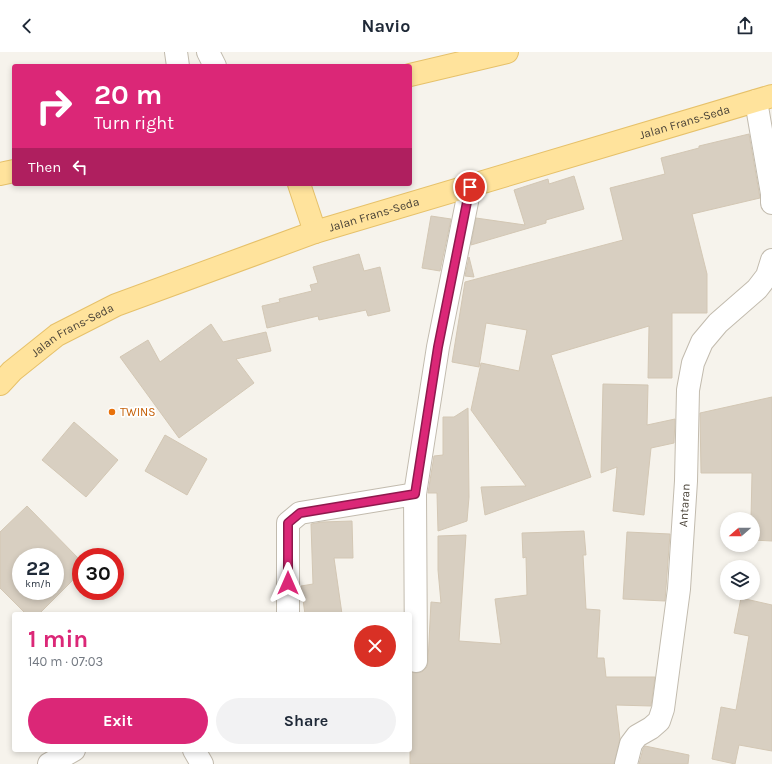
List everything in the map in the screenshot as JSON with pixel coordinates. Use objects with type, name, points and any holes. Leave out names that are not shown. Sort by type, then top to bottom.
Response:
[{"type":"main road","points":[[412,75],[507,52]]},
{"type":"main road","name":"Jalan Frans-Seda","points":[[0,384],[12,371],[57,335],[116,305],[316,232],[764,99]]},
{"type":"main road","points":[[0,174],[12,171]]},
{"type":"main road","points":[[300,186],[316,232]]},
{"type":"street","points":[[176,52],[178,64]]},
{"type":"street","points":[[208,52],[214,64]]},
{"type":"street","points":[[764,99],[772,203]]},
{"type":"street","points":[[416,661],[415,494],[438,347],[470,187]]},
{"type":"street","name":"Antaran","points":[[626,764],[631,744],[637,736],[651,728],[659,721],[663,708],[679,589],[686,481],[688,390],[693,363],[702,342],[718,323],[757,289],[767,276],[772,260]]},
{"type":"street","points":[[288,612],[288,523],[300,513],[415,494]]},
{"type":"street","points":[[49,764],[70,752]]},
{"type":"street","points":[[195,752],[202,764]]},
{"type":"building","points":[[749,134],[760,198],[692,214],[707,274],[707,313],[672,313],[672,378],[648,378],[649,326],[551,355],[591,477],[485,515],[481,487],[526,486],[471,410],[481,363],[519,371],[527,330],[486,323],[479,367],[452,362],[465,282],[623,240],[610,188],[665,174],[661,158],[699,148],[699,146]]},
{"type":"building","points":[[574,176],[584,209],[546,220],[546,223],[471,245],[476,218],[525,225],[514,190],[548,179],[549,184]]},
{"type":"building","points":[[431,216],[451,219],[440,271],[422,268]]},
{"type":"building","points":[[359,254],[364,271],[380,267],[390,311],[368,316],[366,310],[319,320],[318,316],[267,328],[262,306],[280,302],[279,299],[312,291],[310,285],[318,283],[313,267]]},
{"type":"building","points":[[469,257],[474,277],[465,276]]},
{"type":"building","points":[[211,324],[223,342],[266,332],[271,351],[236,359],[254,383],[179,438],[120,357],[148,340],[160,362]]},
{"type":"building","points":[[603,384],[648,385],[647,425],[675,419],[674,443],[651,448],[644,515],[613,511],[617,467],[601,473]]},
{"type":"building","points":[[772,397],[772,541],[760,540],[760,512],[751,512],[752,473],[701,473],[700,413]]},
{"type":"building","points":[[468,408],[469,497],[467,521],[438,531],[437,493],[428,493],[434,456],[443,455],[443,417],[454,417]]},
{"type":"building","points":[[74,422],[118,460],[86,497],[42,460]]},
{"type":"building","points":[[165,435],[207,459],[187,495],[145,471]]},
{"type":"building","points":[[27,506],[72,552],[72,581],[64,589],[64,548],[12,548],[12,600],[0,588],[0,532]]},
{"type":"building","points":[[352,521],[353,558],[334,558],[342,612],[305,612],[301,586],[313,584],[311,524]]},
{"type":"building","points":[[584,531],[586,555],[583,555],[586,609],[600,610],[597,658],[604,658],[606,677],[655,677],[651,706],[616,705],[620,739],[614,764],[410,764],[410,752],[412,752],[412,672],[422,672],[427,667],[431,602],[441,603],[438,570],[438,536],[466,535],[459,641],[501,644],[495,599],[527,595],[526,557],[523,558],[522,533]]},
{"type":"building","points":[[627,532],[670,534],[665,601],[623,599]]},
{"type":"building","points":[[12,600],[53,600],[41,612],[24,612]]},
{"type":"building","points":[[741,600],[750,600],[772,605],[772,751],[739,745],[735,764],[712,759],[721,707],[736,710],[749,636],[734,633]]},
{"type":"building","points":[[645,746],[689,755],[688,764],[639,764]]},
{"type":"place","name":"TWINS","points":[[112,412]]},
{"type":"route","points":[[288,583],[288,523],[300,513],[415,494],[438,347],[470,187]]}]
